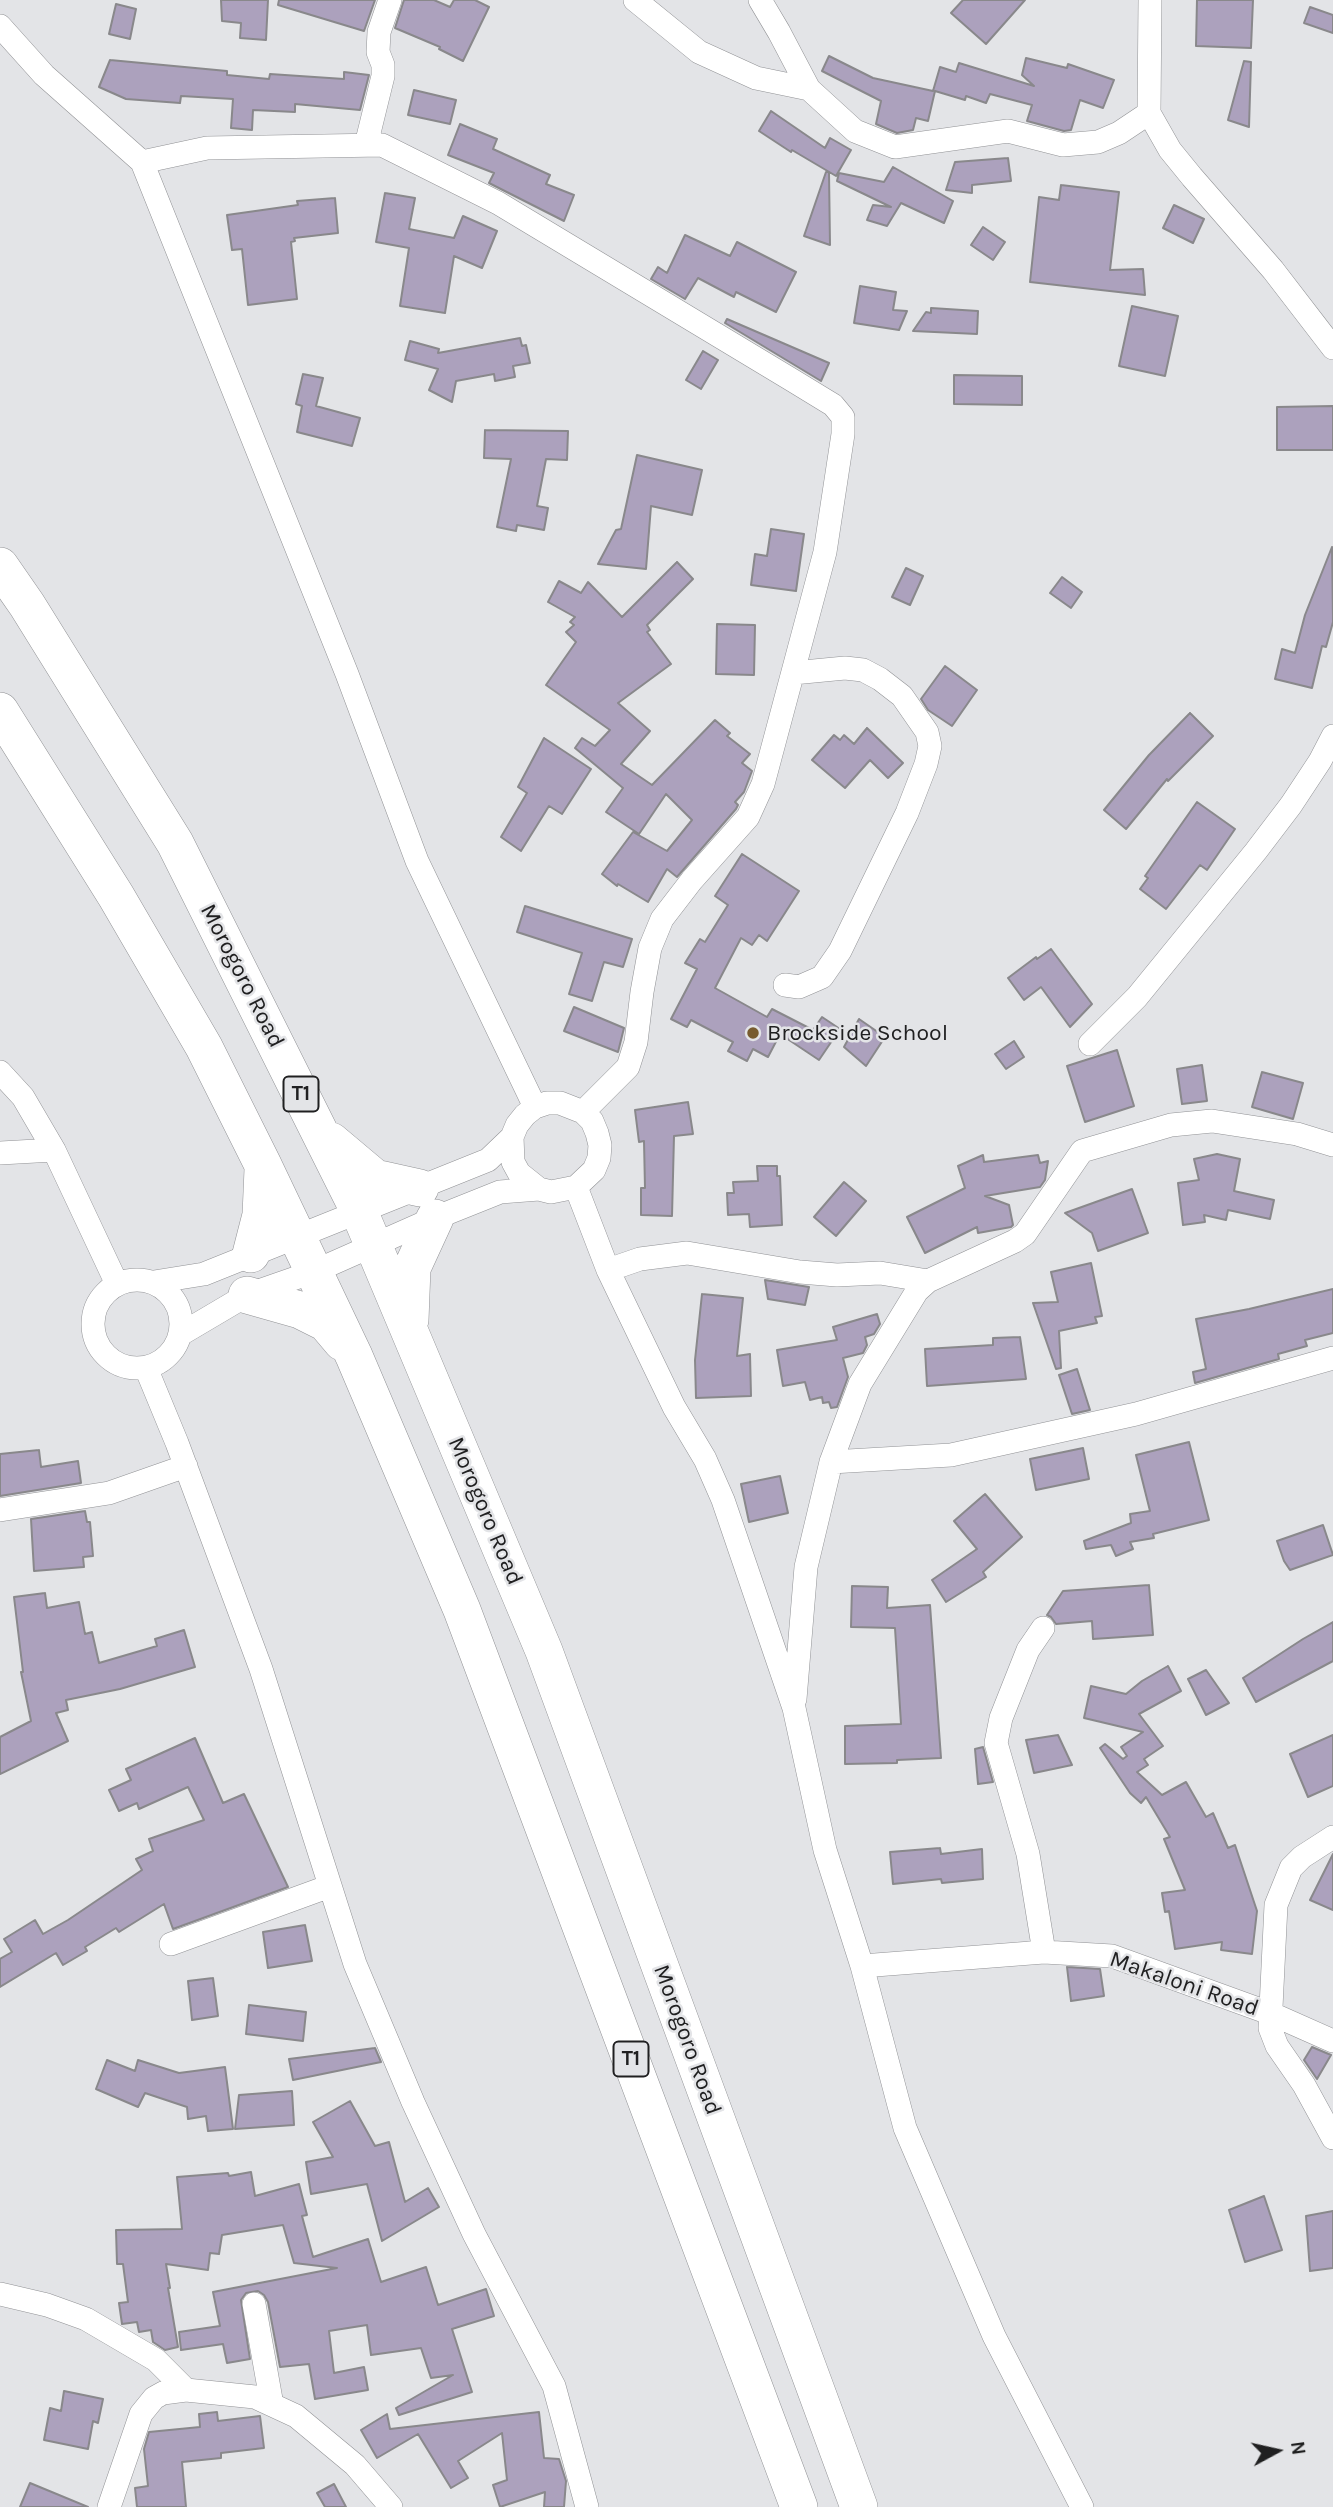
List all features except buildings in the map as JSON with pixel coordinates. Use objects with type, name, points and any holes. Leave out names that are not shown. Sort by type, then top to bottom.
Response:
[{"type":"highway","name":"Morogoro Road","points":[[0,566],[175,843],[359,1211],[544,1651],[859,2507]]},
{"type":"highway","name":"T1","points":[[0,711],[116,896],[204,1047],[354,1356],[462,1610],[799,2507]]},
{"type":"highway","points":[[320,1131],[375,1178],[428,1203],[412,1268],[410,1330]]},
{"type":"highway","points":[[251,1254],[261,1214],[263,1165]]},
{"type":"highway","points":[[247,1296],[300,1310],[326,1323],[354,1356]]},
{"type":"street","points":[[366,145],[383,76],[383,65],[378,52],[379,32],[390,0]]},
{"type":"street","points":[[635,0],[699,52],[756,78],[809,89]]},
{"type":"street","points":[[760,0],[809,89],[855,131],[895,147],[1008,131],[1063,145],[1098,142],[1119,133],[1149,113]]},
{"type":"street","points":[[1150,0],[1149,113],[1178,159],[1273,270],[1333,348]]},
{"type":"street","points":[[0,26],[44,75],[142,162],[347,674],[417,861],[535,1107]]},
{"type":"street","points":[[142,162],[207,148],[382,145],[498,203],[833,405],[843,417],[843,434],[825,552],[763,784],[748,817],[692,880],[662,919],[650,948],[636,1042],[628,1068],[583,1112]]},
{"type":"street","points":[[785,985],[799,987],[822,978],[840,951],[907,813],[930,746],[927,732],[902,696],[880,678],[863,670],[845,668],[793,673]]},
{"type":"street","points":[[1090,1044],[1137,997],[1256,851],[1291,805],[1333,736]]},
{"type":"street","points":[[0,1072],[23,1097],[54,1150],[117,1284]]},
{"type":"street","points":[[154,1282],[204,1274],[359,1211],[428,1203],[500,1192],[539,1189],[551,1192],[576,1187],[594,1170],[600,1145],[592,1121],[583,1112],[560,1102],[535,1107],[517,1125],[512,1137],[488,1160],[428,1203],[374,1246],[247,1296],[181,1335]]},
{"type":"street","points":[[794,1708],[807,1567],[831,1462],[860,1384],[909,1300],[928,1282],[1025,1234],[1082,1151],[1171,1125],[1212,1121],[1297,1134],[1333,1145]]},
{"type":"street","points":[[512,1137],[513,1162],[519,1173],[539,1189]]},
{"type":"street","points":[[0,1153],[54,1150]]},
{"type":"street","points":[[576,1187],[608,1270],[674,1407],[705,1459],[723,1500],[794,1708],[825,1850],[862,1966],[905,2128],[994,2336],[1082,2507]]},
{"type":"street","points":[[608,1270],[640,1259],[687,1253],[800,1272],[837,1275],[880,1273],[928,1282]]},
{"type":"street","points":[[142,1279],[154,1282],[165,1288],[180,1309],[181,1335],[176,1346],[168,1356],[146,1368],[121,1365],[110,1359],[95,1338],[94,1313],[107,1291],[117,1284],[142,1279]]},
{"type":"street","points":[[831,1462],[951,1455],[1136,1414],[1333,1358]]},
{"type":"street","points":[[146,1368],[186,1466],[261,1669],[355,1964],[413,2102],[474,2234],[554,2386],[587,2507]]},
{"type":"street","points":[[0,1510],[109,1493],[186,1466]]},
{"type":"street","points":[[1043,1628],[1028,1650],[1002,1718],[996,1743],[1028,1854],[1044,1952]]},
{"type":"street","points":[[1333,1836],[1302,1857],[1291,1868],[1282,1887],[1273,1919],[1270,2028],[1276,2046],[1304,2085],[1333,2138]]},
{"type":"street","points":[[171,1944],[330,1886]]},
{"type":"street","name":"Makaloni Road","points":[[862,1966],[1044,1952],[1112,1956],[1272,2014],[1333,2041]]},
{"type":"street","points":[[0,2294],[47,2305],[86,2319],[156,2360],[186,2390]]},
{"type":"street","points":[[254,2304],[272,2405]]},
{"type":"street","points":[[109,2507],[141,2414],[153,2398],[163,2393],[186,2390],[255,2397],[296,2416],[355,2465],[391,2507]]},
{"type":"place","name":"Brockside School","points":[[753,1033]]}]
